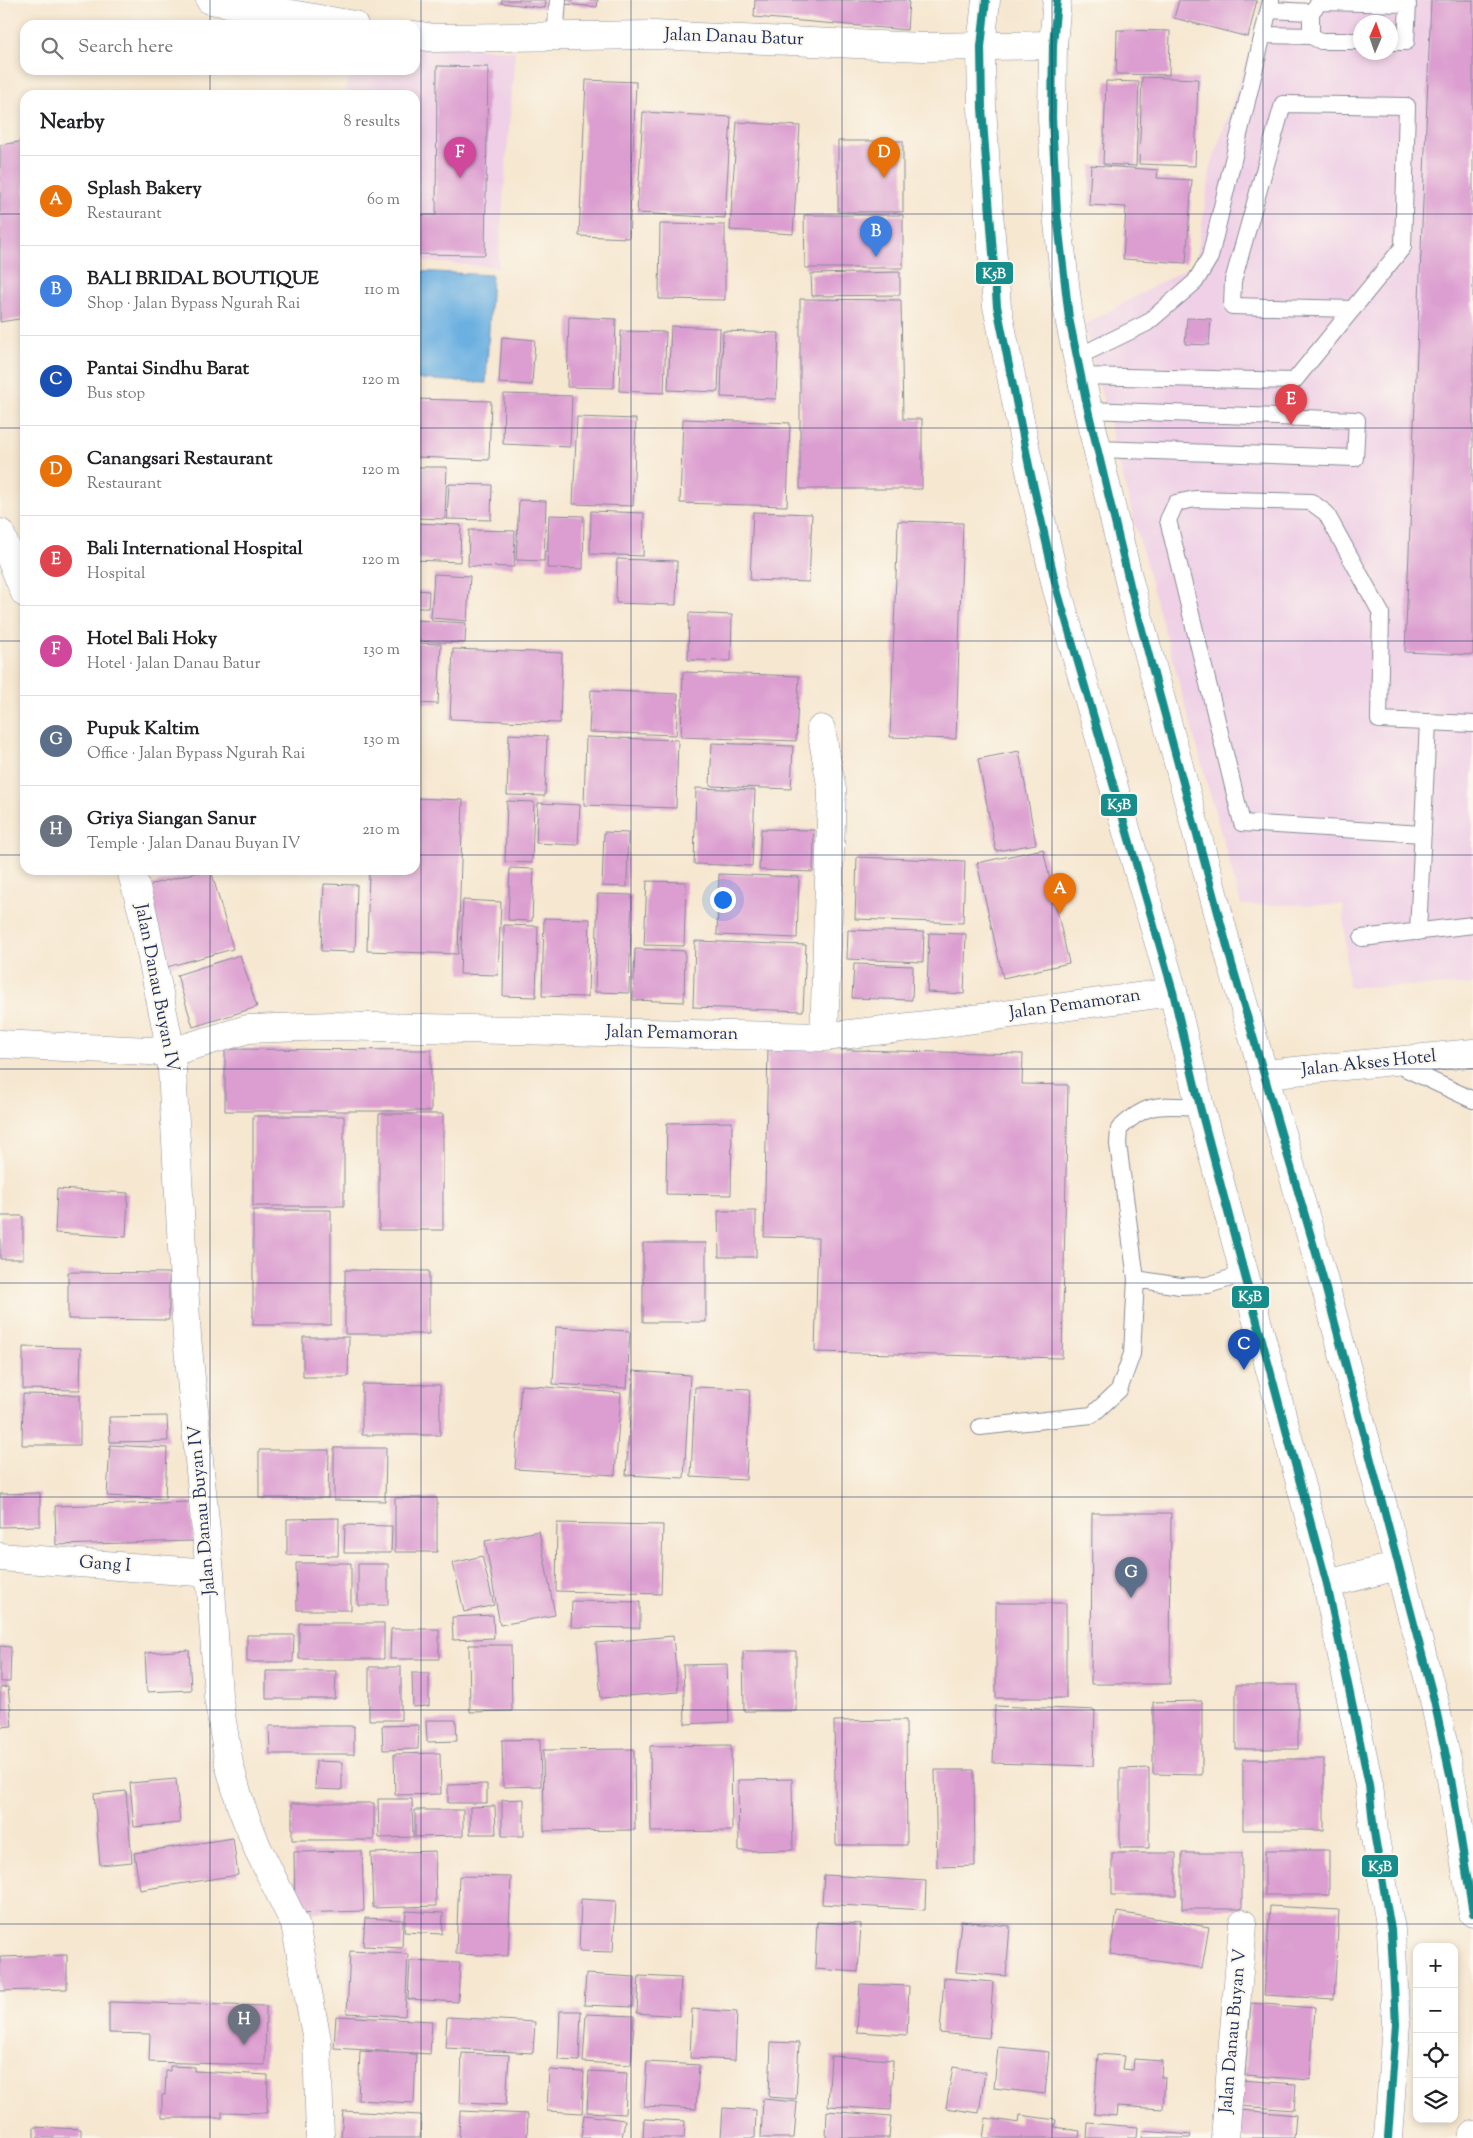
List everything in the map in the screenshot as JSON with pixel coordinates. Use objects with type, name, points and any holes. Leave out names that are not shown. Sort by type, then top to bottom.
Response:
[{"type":"main road","points":[[210,0],[325,20]]},
{"type":"main road","points":[[986,0],[981,48],[982,108],[997,306],[1029,466],[1056,586],[1173,992],[1200,1107],[1327,1584],[1369,1785],[1374,1832],[1391,1930],[1396,2024],[1388,2138]]},
{"type":"main road","points":[[1057,0],[1053,45],[1052,118],[1057,214],[1069,318],[1088,410],[1130,584],[1208,878],[1322,1274],[1434,1700],[1451,1779],[1473,1913]]},
{"type":"main road","name":"Jalan Danau Batur","points":[[420,36],[434,38],[654,35],[922,47],[981,48],[1053,45]]},
{"type":"main road","points":[[0,533],[20,581]]},
{"type":"main road","points":[[821,729],[832,790],[824,1037]]},
{"type":"main road","name":"Jalan Danau Buyan IV","points":[[132,875],[143,914],[171,1052],[186,1337],[210,1573],[218,1696],[229,1764],[241,1806],[257,1847],[296,1924],[317,2040],[320,2138]]},
{"type":"main road","name":"Jalan Pemamoran","points":[[0,1044],[171,1052],[248,1029],[332,1026],[824,1037],[1173,992]]},
{"type":"main road","name":"Jalan Akses Hotel","points":[[1265,1074],[1473,1054]]},
{"type":"main road","name":"Gang I","points":[[0,1557],[210,1573]]},
{"type":"main road","points":[[1327,1584],[1398,1566]]},
{"type":"main road","name":"Jalan Danau Buyan V","points":[[1225,2138],[1243,1924]]},
{"type":"lane","points":[[555,37],[558,0]]},
{"type":"lane","points":[[1311,36],[1311,12],[1320,2],[1408,4],[1406,42],[1398,42]]},
{"type":"lane","points":[[1079,367],[1147,323],[1196,282],[1210,257],[1270,5],[1311,12]]},
{"type":"lane","points":[[1262,35],[1311,36],[1321,41],[1353,41]]},
{"type":"lane","points":[[1079,367],[1294,381],[1402,247],[1407,106],[1283,104],[1233,281],[1232,306],[1352,309]]},
{"type":"lane","points":[[1088,410],[1357,420],[1355,458],[1097,448]]},
{"type":"lane","points":[[1423,834],[1242,823],[1168,520],[1176,503],[1194,499],[1311,502],[1326,513],[1381,613],[1379,720],[1473,724]]},
{"type":"lane","points":[[1418,932],[1428,722]]},
{"type":"lane","points":[[1362,938],[1473,925]]},
{"type":"lane","points":[[1391,1062],[1473,1100]]},
{"type":"lane","points":[[980,1427],[1092,1415],[1119,1390],[1132,1354],[1136,1279],[1118,1144],[1119,1129],[1134,1114],[1153,1106],[1200,1107]]},
{"type":"lane","points":[[1136,1279],[1180,1286],[1208,1285],[1244,1274]]},
{"type":"shaded area","points":[[1263,0],[1473,0],[1473,985],[1348,987],[1343,905],[1241,905],[1135,525],[1084,325],[1196,263],[1211,166],[1255,36]]},
{"type":"shaded area","points":[[420,43],[515,51],[498,267],[420,261],[420,90],[346,90],[348,75],[420,75]]},
{"type":"water","points":[[420,271],[492,275],[486,383],[420,379]]},
{"type":"building","points":[[502,0],[546,0],[545,8],[501,3]]},
{"type":"building","points":[[565,0],[598,0],[597,7],[564,4]]},
{"type":"building","points":[[755,0],[909,0],[907,30],[754,17]]},
{"type":"building","points":[[1179,0],[1257,0],[1248,37],[1174,18]]},
{"type":"building","points":[[1431,0],[1473,0],[1473,655],[1405,652]]},
{"type":"building","points":[[1117,30],[1170,31],[1169,75],[1116,74]]},
{"type":"building","points":[[437,66],[488,67],[485,255],[420,254],[420,215],[436,215]]},
{"type":"building","points":[[1142,77],[1198,79],[1195,166],[1139,164]]},
{"type":"building","points":[[586,80],[636,82],[629,238],[579,236]]},
{"type":"building","points":[[1106,81],[1139,82],[1136,166],[1103,164]]},
{"type":"building","points":[[643,112],[731,117],[725,218],[637,213]]},
{"type":"building","points":[[737,122],[800,126],[793,234],[730,230]]},
{"type":"building","points":[[838,141],[903,141],[903,212],[838,212]]},
{"type":"building","points":[[20,142],[20,319],[0,322],[0,145]]},
{"type":"building","points":[[1091,165],[1158,170],[1157,178],[1192,180],[1186,263],[1123,259],[1126,207],[1089,205]]},
{"type":"building","points":[[804,215],[903,215],[903,268],[805,268]]},
{"type":"building","points":[[660,224],[725,225],[725,300],[659,299]]},
{"type":"building","points":[[900,272],[900,295],[812,296],[811,274]]},
{"type":"building","points":[[800,299],[901,300],[903,419],[922,419],[922,489],[800,489]]},
{"type":"building","points":[[569,317],[616,319],[614,388],[567,387]]},
{"type":"building","points":[[1187,318],[1211,319],[1209,345],[1185,344]]},
{"type":"building","points":[[671,326],[720,328],[718,392],[668,390]]},
{"type":"building","points":[[621,331],[666,332],[664,393],[619,391]]},
{"type":"building","points":[[723,331],[779,333],[776,399],[721,397]]},
{"type":"building","points":[[502,337],[535,340],[532,385],[499,383]]},
{"type":"building","points":[[504,394],[572,396],[570,447],[503,444]]},
{"type":"building","points":[[420,399],[491,401],[489,460],[420,457]]},
{"type":"building","points":[[577,417],[636,419],[633,506],[573,504]]},
{"type":"building","points":[[683,419],[790,423],[787,506],[680,503]]},
{"type":"building","points":[[420,467],[447,467],[445,519],[420,518]]},
{"type":"building","points":[[449,484],[492,485],[491,520],[447,519]]},
{"type":"building","points":[[519,500],[546,501],[544,561],[516,560]]},
{"type":"building","points":[[591,511],[644,513],[643,556],[590,554]]},
{"type":"building","points":[[753,512],[812,514],[809,582],[750,580]]},
{"type":"building","points":[[549,515],[584,516],[583,569],[547,568]]},
{"type":"building","points":[[898,521],[963,523],[956,739],[890,737]]},
{"type":"building","points":[[420,523],[461,525],[460,562],[420,560]]},
{"type":"building","points":[[469,530],[515,531],[514,567],[468,566]]},
{"type":"building","points":[[617,559],[677,561],[676,605],[616,603]]},
{"type":"building","points":[[434,574],[470,576],[467,621],[431,618]]},
{"type":"building","points":[[420,590],[429,591],[428,608],[420,608]]},
{"type":"building","points":[[689,613],[732,615],[731,661],[688,660]]},
{"type":"building","points":[[420,620],[466,623],[465,643],[420,641]]},
{"type":"building","points":[[420,643],[441,644],[438,704],[420,703]]},
{"type":"building","points":[[453,649],[562,653],[560,723],[450,719]]},
{"type":"building","points":[[683,672],[799,676],[796,741],[681,737]]},
{"type":"building","points":[[591,690],[678,694],[676,735],[589,732]]},
{"type":"building","points":[[509,734],[547,736],[545,796],[507,795]]},
{"type":"building","points":[[586,737],[678,740],[676,808],[584,805]]},
{"type":"building","points":[[712,743],[793,746],[791,789],[710,786]]},
{"type":"building","points":[[1019,751],[1036,844],[996,851],[978,759]]},
{"type":"building","points":[[696,788],[755,790],[752,866],[694,864]]},
{"type":"building","points":[[420,798],[463,800],[458,954],[367,951],[369,875],[420,875]]},
{"type":"building","points":[[507,801],[534,802],[532,863],[505,862]]},
{"type":"building","points":[[538,803],[580,805],[578,845],[536,843]]},
{"type":"building","points":[[761,829],[814,830],[813,872],[759,870]]},
{"type":"building","points":[[604,832],[628,833],[627,887],[602,886]]},
{"type":"building","points":[[1043,849],[1069,963],[1003,978],[977,863]]},
{"type":"building","points":[[857,857],[965,861],[963,923],[855,919]]},
{"type":"building","points":[[510,868],[534,869],[532,921],[508,920]]},
{"type":"building","points":[[719,874],[799,877],[797,938],[717,935]]},
{"type":"building","points":[[187,875],[212,875],[233,949],[167,967],[145,886]]},
{"type":"building","points":[[647,881],[686,882],[684,946],[644,945]]},
{"type":"building","points":[[324,884],[357,885],[355,952],[321,951]]},
{"type":"building","points":[[598,894],[632,895],[629,993],[595,992]]},
{"type":"building","points":[[463,900],[501,902],[498,975],[460,974]]},
{"type":"building","points":[[544,918],[590,919],[588,997],[542,996]]},
{"type":"building","points":[[504,925],[538,926],[536,997],[503,996]]},
{"type":"building","points":[[848,930],[924,932],[923,962],[847,959]]},
{"type":"building","points":[[929,933],[966,934],[964,994],[927,992]]},
{"type":"building","points":[[695,941],[806,945],[803,1011],[693,1007]]},
{"type":"building","points":[[635,949],[685,951],[684,1002],[633,1000]]},
{"type":"building","points":[[240,955],[257,1007],[193,1027],[177,975]]},
{"type":"building","points":[[854,964],[913,966],[912,1000],[852,998]]},
{"type":"building","points":[[768,1048],[1023,1054],[1022,1084],[1068,1085],[1062,1358],[815,1352],[818,1238],[764,1237]]},
{"type":"building","points":[[225,1049],[431,1050],[431,1111],[225,1111]]},
{"type":"building","points":[[379,1114],[443,1114],[443,1230],[379,1230]]},
{"type":"building","points":[[253,1116],[344,1116],[344,1206],[253,1206]]},
{"type":"building","points":[[732,1122],[731,1195],[666,1194],[667,1123]]},
{"type":"building","points":[[57,1189],[128,1193],[126,1237],[55,1233]]},
{"type":"building","points":[[253,1210],[331,1210],[331,1325],[253,1325]]},
{"type":"building","points":[[718,1211],[756,1211],[756,1257],[719,1257]]},
{"type":"building","points":[[0,1216],[23,1216],[23,1259],[0,1259]]},
{"type":"building","points":[[643,1243],[706,1243],[706,1322],[643,1322]]},
{"type":"building","points":[[345,1270],[429,1271],[429,1334],[345,1334]]},
{"type":"building","points":[[68,1272],[169,1273],[169,1320],[68,1319]]},
{"type":"building","points":[[556,1327],[630,1331],[627,1388],[553,1384]]},
{"type":"building","points":[[303,1337],[349,1337],[348,1377],[303,1377]]},
{"type":"building","points":[[23,1347],[81,1348],[80,1390],[23,1389]]},
{"type":"building","points":[[633,1371],[690,1375],[684,1478],[626,1475]]},
{"type":"building","points":[[362,1384],[440,1385],[440,1435],[362,1435]]},
{"type":"building","points":[[521,1385],[621,1393],[615,1475],[515,1469]]},
{"type":"building","points":[[695,1387],[750,1389],[746,1480],[691,1477]]},
{"type":"building","points":[[23,1394],[80,1395],[80,1445],[22,1445]]},
{"type":"building","points":[[167,1416],[168,1441],[110,1442],[109,1417]]},
{"type":"building","points":[[110,1445],[167,1448],[165,1499],[107,1496]]},
{"type":"building","points":[[334,1448],[386,1448],[385,1501],[334,1500]]},
{"type":"building","points":[[259,1450],[329,1450],[328,1498],[259,1498]]},
{"type":"building","points":[[40,1493],[40,1526],[0,1527],[0,1494]]},
{"type":"building","points":[[395,1498],[437,1498],[437,1552],[395,1552]]},
{"type":"building","points":[[192,1502],[193,1541],[56,1545],[55,1506]]},
{"type":"building","points":[[1092,1513],[1171,1513],[1170,1684],[1091,1684]]},
{"type":"building","points":[[339,1518],[338,1556],[287,1555],[287,1519]]},
{"type":"building","points":[[557,1523],[663,1525],[661,1594],[556,1591]]},
{"type":"building","points":[[345,1525],[392,1526],[391,1553],[344,1553]]},
{"type":"building","points":[[539,1531],[555,1615],[500,1625],[485,1541]]},
{"type":"building","points":[[482,1556],[494,1605],[464,1612],[453,1563]]},
{"type":"building","points":[[296,1563],[351,1563],[351,1610],[297,1610]]},
{"type":"building","points":[[358,1564],[388,1564],[388,1605],[358,1605]]},
{"type":"building","points":[[572,1601],[640,1602],[640,1628],[571,1627]]},
{"type":"building","points":[[996,1603],[1066,1603],[1066,1698],[996,1698]]},
{"type":"building","points":[[493,1615],[494,1638],[453,1640],[452,1617]]},
{"type":"building","points":[[299,1623],[384,1623],[384,1659],[299,1659]]},
{"type":"building","points":[[391,1629],[439,1629],[439,1659],[390,1659]]},
{"type":"building","points":[[247,1635],[294,1635],[293,1662],[247,1662]]},
{"type":"building","points":[[673,1636],[678,1692],[601,1698],[596,1643]]},
{"type":"building","points":[[469,1645],[511,1645],[512,1711],[470,1712]]},
{"type":"building","points":[[0,1646],[11,1647],[10,1682],[0,1682]]},
{"type":"building","points":[[189,1650],[191,1690],[147,1692],[145,1653]]},
{"type":"building","points":[[743,1651],[796,1651],[796,1711],[744,1711]]},
{"type":"building","points":[[727,1664],[729,1722],[685,1724],[683,1665]]},
{"type":"building","points":[[369,1667],[401,1667],[401,1720],[369,1720]]},
{"type":"building","points":[[266,1671],[336,1671],[335,1699],[266,1699]]},
{"type":"building","points":[[412,1673],[429,1673],[429,1706],[413,1707]]},
{"type":"building","points":[[1236,1685],[1298,1685],[1298,1749],[1236,1749]]},
{"type":"building","points":[[8,1687],[12,1726],[0,1727],[0,1688]]},
{"type":"building","points":[[1202,1701],[1202,1775],[1153,1774],[1153,1702]]},
{"type":"building","points":[[995,1706],[1095,1710],[1093,1766],[993,1763]]},
{"type":"building","points":[[426,1720],[456,1720],[457,1741],[427,1742]]},
{"type":"building","points":[[906,1720],[907,1845],[836,1845],[834,1721]]},
{"type":"building","points":[[419,1725],[418,1749],[383,1750],[382,1726]]},
{"type":"building","points":[[269,1726],[354,1726],[354,1754],[270,1754]]},
{"type":"building","points":[[540,1739],[541,1786],[503,1787],[502,1740]]},
{"type":"building","points":[[731,1745],[732,1831],[651,1832],[650,1746]]},
{"type":"building","points":[[634,1749],[635,1830],[544,1831],[543,1750]]},
{"type":"building","points":[[440,1753],[441,1794],[395,1795],[394,1754]]},
{"type":"building","points":[[1243,1759],[1324,1759],[1324,1830],[1243,1830]]},
{"type":"building","points":[[316,1761],[342,1762],[342,1790],[315,1789]]},
{"type":"building","points":[[1149,1768],[1149,1848],[1120,1848],[1120,1769]]},
{"type":"building","points":[[935,1770],[974,1770],[975,1866],[937,1867]]},
{"type":"building","points":[[176,1779],[180,1823],[134,1827],[130,1783]]},
{"type":"building","points":[[792,1779],[793,1850],[739,1851],[738,1780]]},
{"type":"building","points":[[487,1784],[487,1803],[448,1803],[448,1785]]},
{"type":"building","points":[[126,1791],[132,1862],[100,1865],[94,1794]]},
{"type":"building","points":[[378,1799],[412,1799],[413,1837],[379,1838]]},
{"type":"building","points":[[524,1799],[524,1836],[502,1836],[502,1800]]},
{"type":"building","points":[[292,1803],[374,1803],[374,1840],[292,1840]]},
{"type":"building","points":[[495,1806],[496,1834],[470,1834],[470,1807]]},
{"type":"building","points":[[415,1810],[463,1810],[463,1836],[415,1837]]},
{"type":"building","points":[[233,1838],[238,1875],[140,1890],[134,1853]]},
{"type":"building","points":[[1265,1850],[1329,1850],[1329,1895],[1265,1895]]},
{"type":"building","points":[[362,1851],[364,1911],[295,1913],[294,1852]]},
{"type":"building","points":[[435,1851],[436,1906],[373,1908],[371,1853]]},
{"type":"building","points":[[1112,1853],[1176,1853],[1176,1895],[1112,1895]]},
{"type":"building","points":[[1182,1853],[1242,1853],[1242,1909],[1182,1909]]},
{"type":"building","points":[[824,1875],[926,1881],[925,1910],[822,1904]]},
{"type":"building","points":[[459,1876],[511,1877],[508,1956],[456,1954]]},
{"type":"building","points":[[581,1899],[616,1901],[613,1952],[579,1951]]},
{"type":"building","points":[[1270,1906],[1339,1910],[1334,1999],[1264,1995]]},
{"type":"building","points":[[406,1911],[443,1913],[442,1934],[404,1932]]},
{"type":"building","points":[[1117,1912],[1209,1927],[1202,1968],[1110,1954]]},
{"type":"building","points":[[365,1918],[403,1920],[402,1948],[363,1946]]},
{"type":"building","points":[[961,1921],[1010,1926],[1006,1976],[956,1972]]},
{"type":"building","points":[[817,1922],[861,1924],[858,1972],[815,1969]]},
{"type":"building","points":[[350,1951],[408,1954],[405,2016],[347,2013]]},
{"type":"building","points":[[67,1955],[67,1989],[0,1991],[0,1957]]},
{"type":"building","points":[[410,1961],[460,1963],[458,2002],[408,1999]]},
{"type":"building","points":[[586,1974],[635,1977],[633,2007],[584,2005]]},
{"type":"building","points":[[639,1976],[681,1978],[679,2016],[637,2013]]},
{"type":"building","points":[[944,1978],[993,1982],[989,2038],[940,2033]]},
{"type":"building","points":[[860,1984],[909,1986],[907,2035],[857,2032]]},
{"type":"building","points":[[109,2002],[266,2006],[265,2065],[149,2062],[150,2034],[109,2033]]},
{"type":"building","points":[[1251,2003],[1315,2008],[1310,2080],[1245,2075]]},
{"type":"building","points":[[692,2009],[737,2012],[735,2060],[690,2058]]},
{"type":"building","points":[[560,2011],[581,2011],[579,2061],[558,2060]]},
{"type":"building","points":[[586,2014],[634,2016],[631,2065],[583,2062]]},
{"type":"building","points":[[336,2016],[432,2021],[430,2054],[334,2048]]},
{"type":"building","points":[[447,2017],[535,2022],[533,2053],[445,2048]]},
{"type":"building","points":[[771,2042],[799,2043],[796,2099],[769,2097]]},
{"type":"building","points":[[998,2047],[1049,2052],[1045,2094],[994,2088]]},
{"type":"building","points":[[360,2051],[416,2054],[414,2103],[358,2100]]},
{"type":"building","points":[[462,2053],[509,2055],[506,2105],[460,2103]]},
{"type":"building","points":[[1098,2054],[1124,2056],[1122,2069],[1133,2070],[1134,2059],[1162,2061],[1161,2077],[1165,2077],[1163,2109],[1118,2106],[1117,2116],[1094,2114]]},
{"type":"building","points":[[831,2056],[893,2060],[891,2110],[828,2106]]},
{"type":"building","points":[[647,2062],[699,2065],[696,2109],[644,2106]]},
{"type":"building","points":[[170,2066],[194,2067],[194,2071],[268,2075],[267,2113],[222,2112],[222,2118],[162,2118],[162,2095],[165,2095],[166,2071],[170,2071]]},
{"type":"building","points":[[953,2067],[985,2072],[979,2113],[946,2108]]},
{"type":"building","points":[[549,2070],[584,2072],[582,2113],[547,2111]]},
{"type":"building","points":[[589,2071],[627,2073],[625,2114],[587,2112]]},
{"type":"building","points":[[1241,2080],[1296,2084],[1294,2110],[1239,2106]]},
{"type":"building","points":[[763,2099],[797,2102],[794,2138],[761,2138]]},
{"type":"building","points":[[723,2108],[756,2110],[755,2138],[721,2138]]},
{"type":"building","points":[[1240,2110],[1296,2115],[1294,2138],[1238,2138]]},
{"type":"building","points":[[343,2111],[421,2115],[420,2138],[341,2138]]},
{"type":"building","points":[[460,2111],[528,2114],[527,2138],[459,2138]]},
{"type":"building","points":[[827,2111],[891,2116],[889,2138],[826,2138]]},
{"type":"building","points":[[584,2115],[625,2120],[622,2138],[581,2138]]},
{"type":"building","points":[[1020,2115],[1056,2120],[1055,2127],[1080,2131],[1079,2138],[983,2138],[986,2118],[1019,2123]]},
{"type":"building","points":[[644,2119],[685,2121],[684,2138],[643,2138]]},
{"type":"building","points":[[1088,2123],[1138,2127],[1137,2138],[1087,2138]]},
{"type":"building","points":[[34,2127],[81,2129],[81,2138],[34,2138]]},
{"type":"building","points":[[1143,2131],[1191,2135],[1190,2138],[1142,2138]]},
{"type":"transit line","name":"K5B","points":[[986,0],[981,47],[982,108],[997,306],[1029,466],[1056,586],[1173,992],[1200,1107],[1327,1584],[1369,1785],[1374,1832],[1391,1930],[1396,2024],[1388,2138]]},
{"type":"transit line","name":"K5B","points":[[1057,0],[1053,45],[1052,118],[1057,214],[1069,318],[1088,410],[1130,585],[1231,961],[1322,1274],[1434,1700],[1451,1779],[1473,1913]]},
{"type":"place","name":"Hotel Bali Hoky","points":[[460,178]]},
{"type":"place","name":"Canangsari Restaurant","points":[[884,178]]},
{"type":"place","name":"BALI BRIDAL BOUTIQUE","points":[[876,257]]},
{"type":"place","name":"Bali International Hospital","points":[[1291,425]]},
{"type":"place","name":"Splash Bakery","points":[[1060,914]]},
{"type":"place","name":"Pantai Sindhu Barat","points":[[1244,1370]]},
{"type":"place","name":"Pupuk Kaltim","points":[[1131,1598]]},
{"type":"place","name":"Griya Siangan Sanur","points":[[244,2045]]}]
